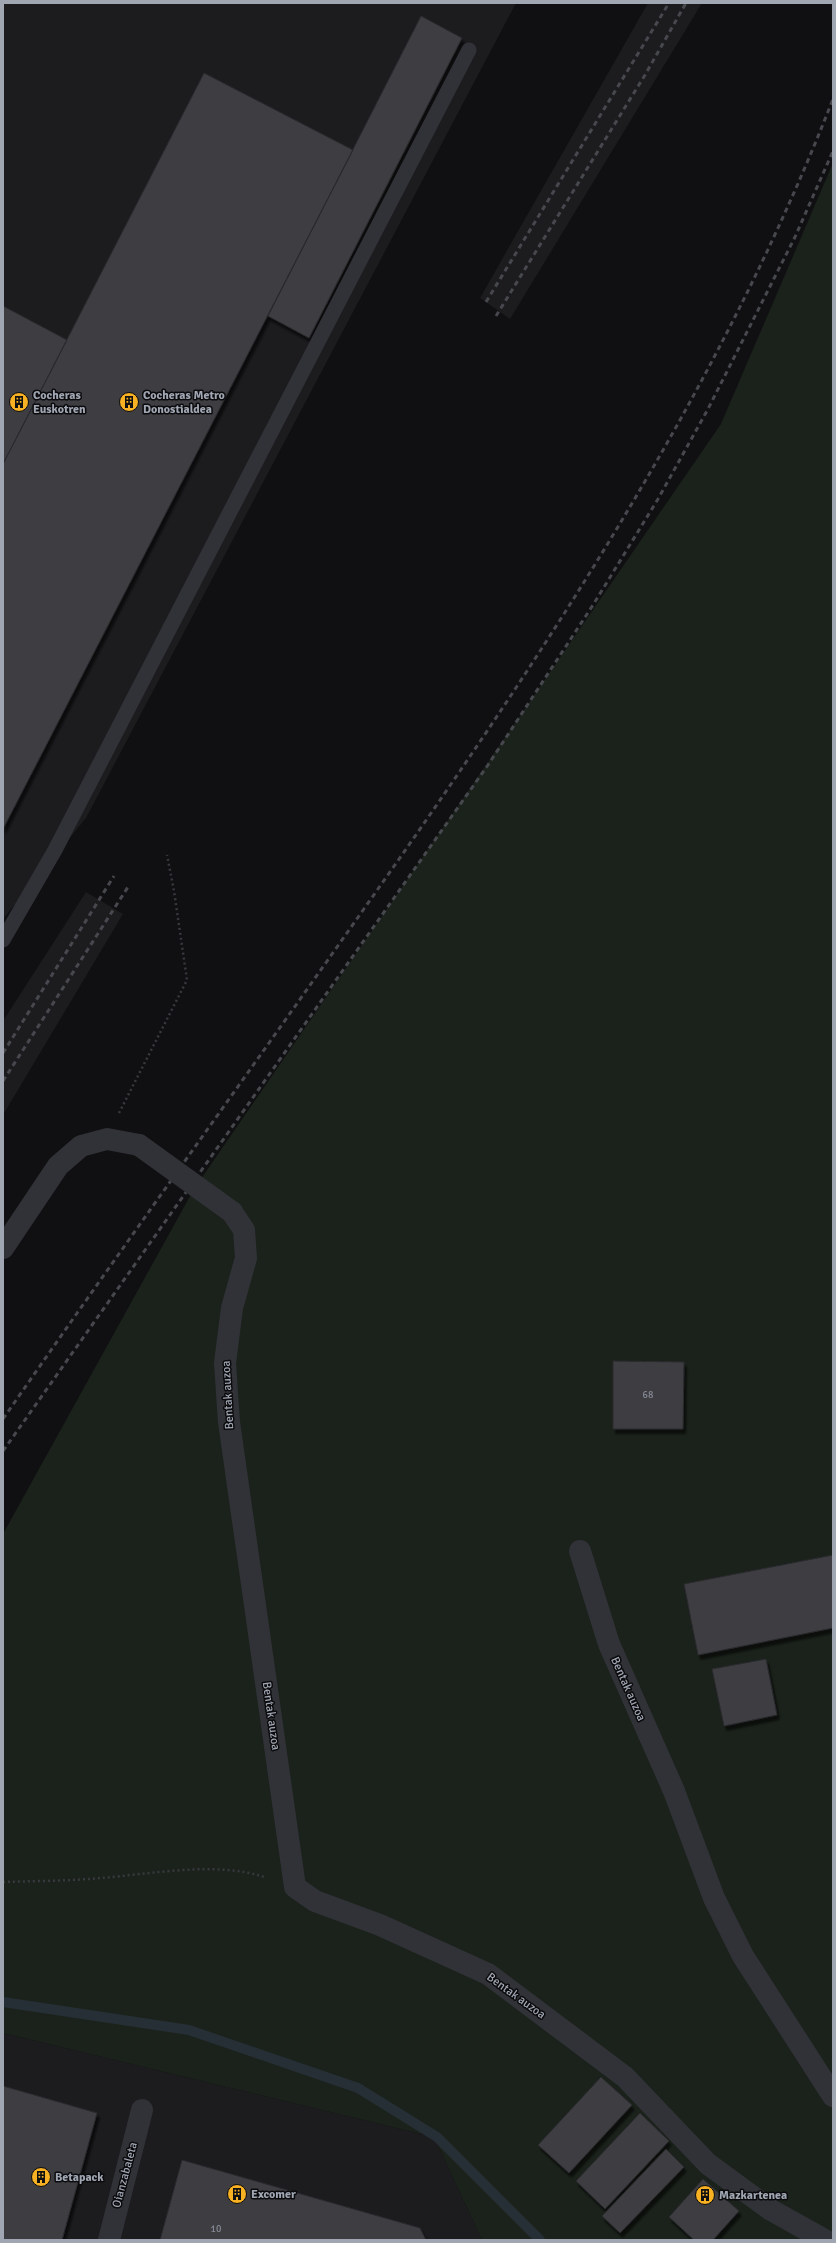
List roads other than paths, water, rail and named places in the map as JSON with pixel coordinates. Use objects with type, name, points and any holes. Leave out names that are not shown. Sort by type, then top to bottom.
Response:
[{"type":"street","name":"Bentak auzoa","points":[[3,1248],[58,1166],[81,1146],[107,1139],[139,1145],[232,1212],[244,1230],[246,1258],[232,1308],[225,1363],[228,1422],[295,1887],[315,1901],[380,1925],[488,1974],[625,2077],[708,2164],[771,2210],[825,2240]]},
{"type":"street","name":"Bentak auzoa","points":[[580,1551],[609,1644],[674,1791],[714,1898],[743,1956],[833,2096]]},
{"type":"street","name":"Oianzabaleta","points":[[109,2240],[142,2110]]},
{"type":"lane","points":[[3,940],[58,843],[469,50]]},
{"type":"waterway","points":[[3,2002],[189,2030],[358,2088],[437,2137],[540,2240]]},
{"type":"railway","points":[[486,302],[669,3]]},
{"type":"railway","points":[[496,316],[645,75],[686,3]]},
{"type":"railway","points":[[3,1419],[429,816],[560,620],[622,520],[681,418],[736,314],[787,208],[833,99]]},
{"type":"railway","points":[[3,1451],[488,765],[593,605],[658,499],[708,409],[795,237],[833,151]]},
{"type":"railway","points":[[3,1053],[114,876]]},
{"type":"railway","points":[[3,1081],[128,887]]},
{"type":"place","name":"Cocheras Euskotren","points":[[19,402]]},
{"type":"place","name":"Cocheras Metro Donostialdea","points":[[129,402]]},
{"type":"place","name":"Betapack","points":[[41,2177]]},
{"type":"place","name":"Excomer","points":[[237,2194]]},
{"type":"place","name":"Mazkartenea","points":[[705,2195]]}]
